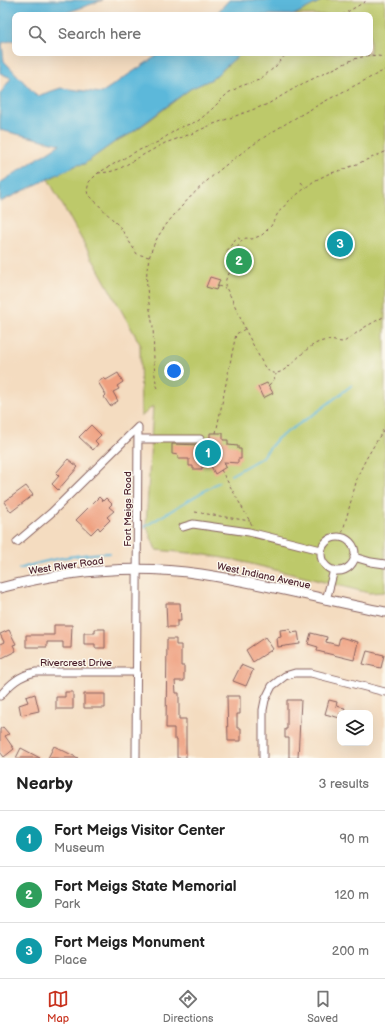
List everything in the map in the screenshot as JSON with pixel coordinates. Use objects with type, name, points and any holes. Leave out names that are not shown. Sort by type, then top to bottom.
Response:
[{"type":"main road","name":"West River Road","points":[[0,588],[26,581],[78,572],[137,569]]},
{"type":"main road","name":"West Indiana Avenue","points":[[137,569],[200,574],[236,580],[385,612]]},
{"type":"street","points":[[17,542],[51,513],[138,427],[138,438],[182,441],[200,439]]},
{"type":"street","name":"Fort Meigs Road","points":[[136,758],[138,438]]},
{"type":"street","points":[[183,527],[193,524],[258,534],[322,550]]},
{"type":"street","points":[[336,537],[341,538],[350,542],[354,552],[353,562],[345,569],[334,570],[325,565],[322,560],[322,550],[327,541],[336,537]]},
{"type":"street","points":[[354,557],[370,562],[385,564]]},
{"type":"street","points":[[326,600],[334,570]]},
{"type":"street","name":"Rivercrest Drive","points":[[0,696],[16,680],[25,674],[36,672],[137,672]]},
{"type":"street","points":[[263,758],[263,710],[265,700],[272,686],[285,676],[300,672],[311,673],[385,692]]},
{"type":"path","points":[[348,12],[368,0]]},
{"type":"path","points":[[373,55],[385,57]]},
{"type":"path","points":[[149,257],[137,254],[120,226],[88,194],[87,190],[89,182],[98,173],[135,152],[158,142],[179,128],[198,121],[228,93],[241,86],[259,80],[284,56]]},
{"type":"path","points":[[98,173],[118,169],[143,154],[166,143],[268,104],[300,85],[354,59],[366,56]]},
{"type":"path","points":[[158,388],[155,380],[154,341],[147,281],[147,266],[155,241],[170,219],[206,181],[263,138],[323,103],[385,70]]},
{"type":"path","points":[[385,152],[346,169],[328,174],[294,196],[283,207],[271,226],[262,235],[252,239],[246,238],[242,240],[234,253],[234,266],[225,281],[225,288],[235,304],[245,329],[266,369],[268,372],[276,374],[284,370],[311,346],[322,340],[344,342],[365,327],[385,317]]},
{"type":"path","points":[[301,182],[305,188]]},
{"type":"path","points":[[235,259],[226,252],[236,237],[242,240]]},
{"type":"path","points":[[218,286],[225,288]]},
{"type":"path","points":[[216,433],[236,334],[245,329]]},
{"type":"path","points":[[269,385],[275,378],[276,374]]},
{"type":"path","points":[[341,538],[358,475],[385,427]]},
{"type":"path","points":[[221,470],[258,534]]},
{"type":"path","points":[[195,512],[250,521]]},
{"type":"green space","points":[[323,0],[385,0],[385,592],[369,593],[235,560],[200,554],[156,550],[146,525],[153,406],[141,417],[140,344],[48,179],[77,165],[84,164],[116,141],[130,134],[147,122],[190,89],[212,79],[238,56],[373,56],[373,12],[300,12]]},
{"type":"water","points":[[0,0],[103,0],[69,12],[12,12],[12,41],[2,43],[4,61],[37,96],[61,88],[101,93],[156,56],[238,56],[212,79],[190,89],[130,134],[116,141],[84,164],[77,165],[0,202],[0,183],[60,144],[0,130],[0,94],[11,78],[0,73]]},
{"type":"water","points":[[229,0],[323,0],[300,12],[218,12]]},
{"type":"building","points":[[210,277],[220,280],[216,290],[206,287]]},
{"type":"building","points":[[118,373],[123,382],[117,386],[119,389],[113,392],[118,401],[110,406],[104,397],[106,395],[98,382],[104,378],[106,380]]},
{"type":"building","points":[[267,383],[273,393],[263,398],[258,387]]},
{"type":"building","points":[[91,425],[101,435],[95,441],[98,444],[93,450],[79,437]]},
{"type":"building","points":[[210,433],[223,433],[223,440],[228,440],[228,445],[238,446],[238,449],[241,449],[241,459],[238,459],[238,463],[224,462],[226,467],[215,474],[211,466],[202,466],[202,469],[193,469],[193,466],[189,466],[189,459],[178,459],[178,455],[172,454],[172,444],[202,445],[205,440],[210,440]]},
{"type":"building","points":[[68,459],[78,467],[58,490],[52,484],[59,476],[56,473]]},
{"type":"building","points":[[26,486],[33,495],[11,512],[4,502]]},
{"type":"building","points":[[99,497],[103,501],[106,498],[112,504],[109,507],[114,511],[107,517],[110,520],[100,530],[98,527],[91,534],[76,520]]},
{"type":"building","points":[[166,603],[180,603],[181,621],[177,621],[177,627],[167,627]]},
{"type":"building","points":[[54,625],[72,625],[71,648],[63,648],[63,642],[47,642],[47,647],[26,647],[26,635],[54,635]]},
{"type":"building","points":[[95,629],[105,629],[105,648],[95,648],[95,644],[84,644],[84,633],[95,633]]},
{"type":"building","points":[[290,629],[291,633],[298,632],[300,644],[278,647],[277,638],[281,637],[280,630]]},
{"type":"building","points":[[9,630],[16,644],[13,645],[16,651],[0,659],[0,644],[4,642],[0,634]]},
{"type":"building","points":[[311,633],[327,637],[326,642],[338,645],[340,637],[358,642],[354,660],[317,651],[318,647],[308,644]]},
{"type":"building","points":[[265,637],[273,649],[253,662],[246,650]]},
{"type":"building","points":[[167,639],[176,639],[176,645],[181,645],[181,666],[184,666],[184,681],[175,681],[176,693],[179,693],[179,719],[186,719],[186,758],[177,758],[177,739],[174,739],[174,728],[166,728]]},
{"type":"building","points":[[367,651],[384,655],[381,668],[363,664]]},
{"type":"building","points":[[241,665],[253,670],[246,686],[233,681]]},
{"type":"building","points":[[65,692],[73,692],[73,709],[56,709],[56,697],[65,697]]},
{"type":"building","points":[[35,694],[39,711],[21,715],[19,705],[28,702],[26,697]]},
{"type":"building","points":[[84,694],[105,694],[105,708],[84,708]]},
{"type":"building","points":[[227,696],[240,696],[240,714],[237,714],[237,728],[241,728],[241,741],[228,741]]},
{"type":"building","points":[[287,700],[301,700],[298,758],[289,758],[289,738],[285,738],[285,729],[287,729]]},
{"type":"building","points":[[329,700],[337,702],[336,706],[345,708],[344,710],[337,710],[337,717],[325,714]]},
{"type":"building","points":[[3,727],[9,734],[5,736],[14,749],[4,757],[0,752],[0,729]]},
{"type":"building","points":[[54,746],[78,758],[48,758]]},
{"type":"building","points":[[21,748],[40,758],[16,758]]},
{"type":"waterway","points":[[231,475],[261,458],[278,438],[317,412],[352,385]]},
{"type":"waterway","points":[[144,527],[219,482]]},
{"type":"waterway","points":[[19,569],[41,562],[110,553]]},
{"type":"place","name":"Fort Meigs Monument","points":[[340,244]]},
{"type":"place","name":"Fort Meigs State Memorial","points":[[239,261]]},
{"type":"place","name":"Fort Meigs Visitor Center","points":[[208,453]]}]
